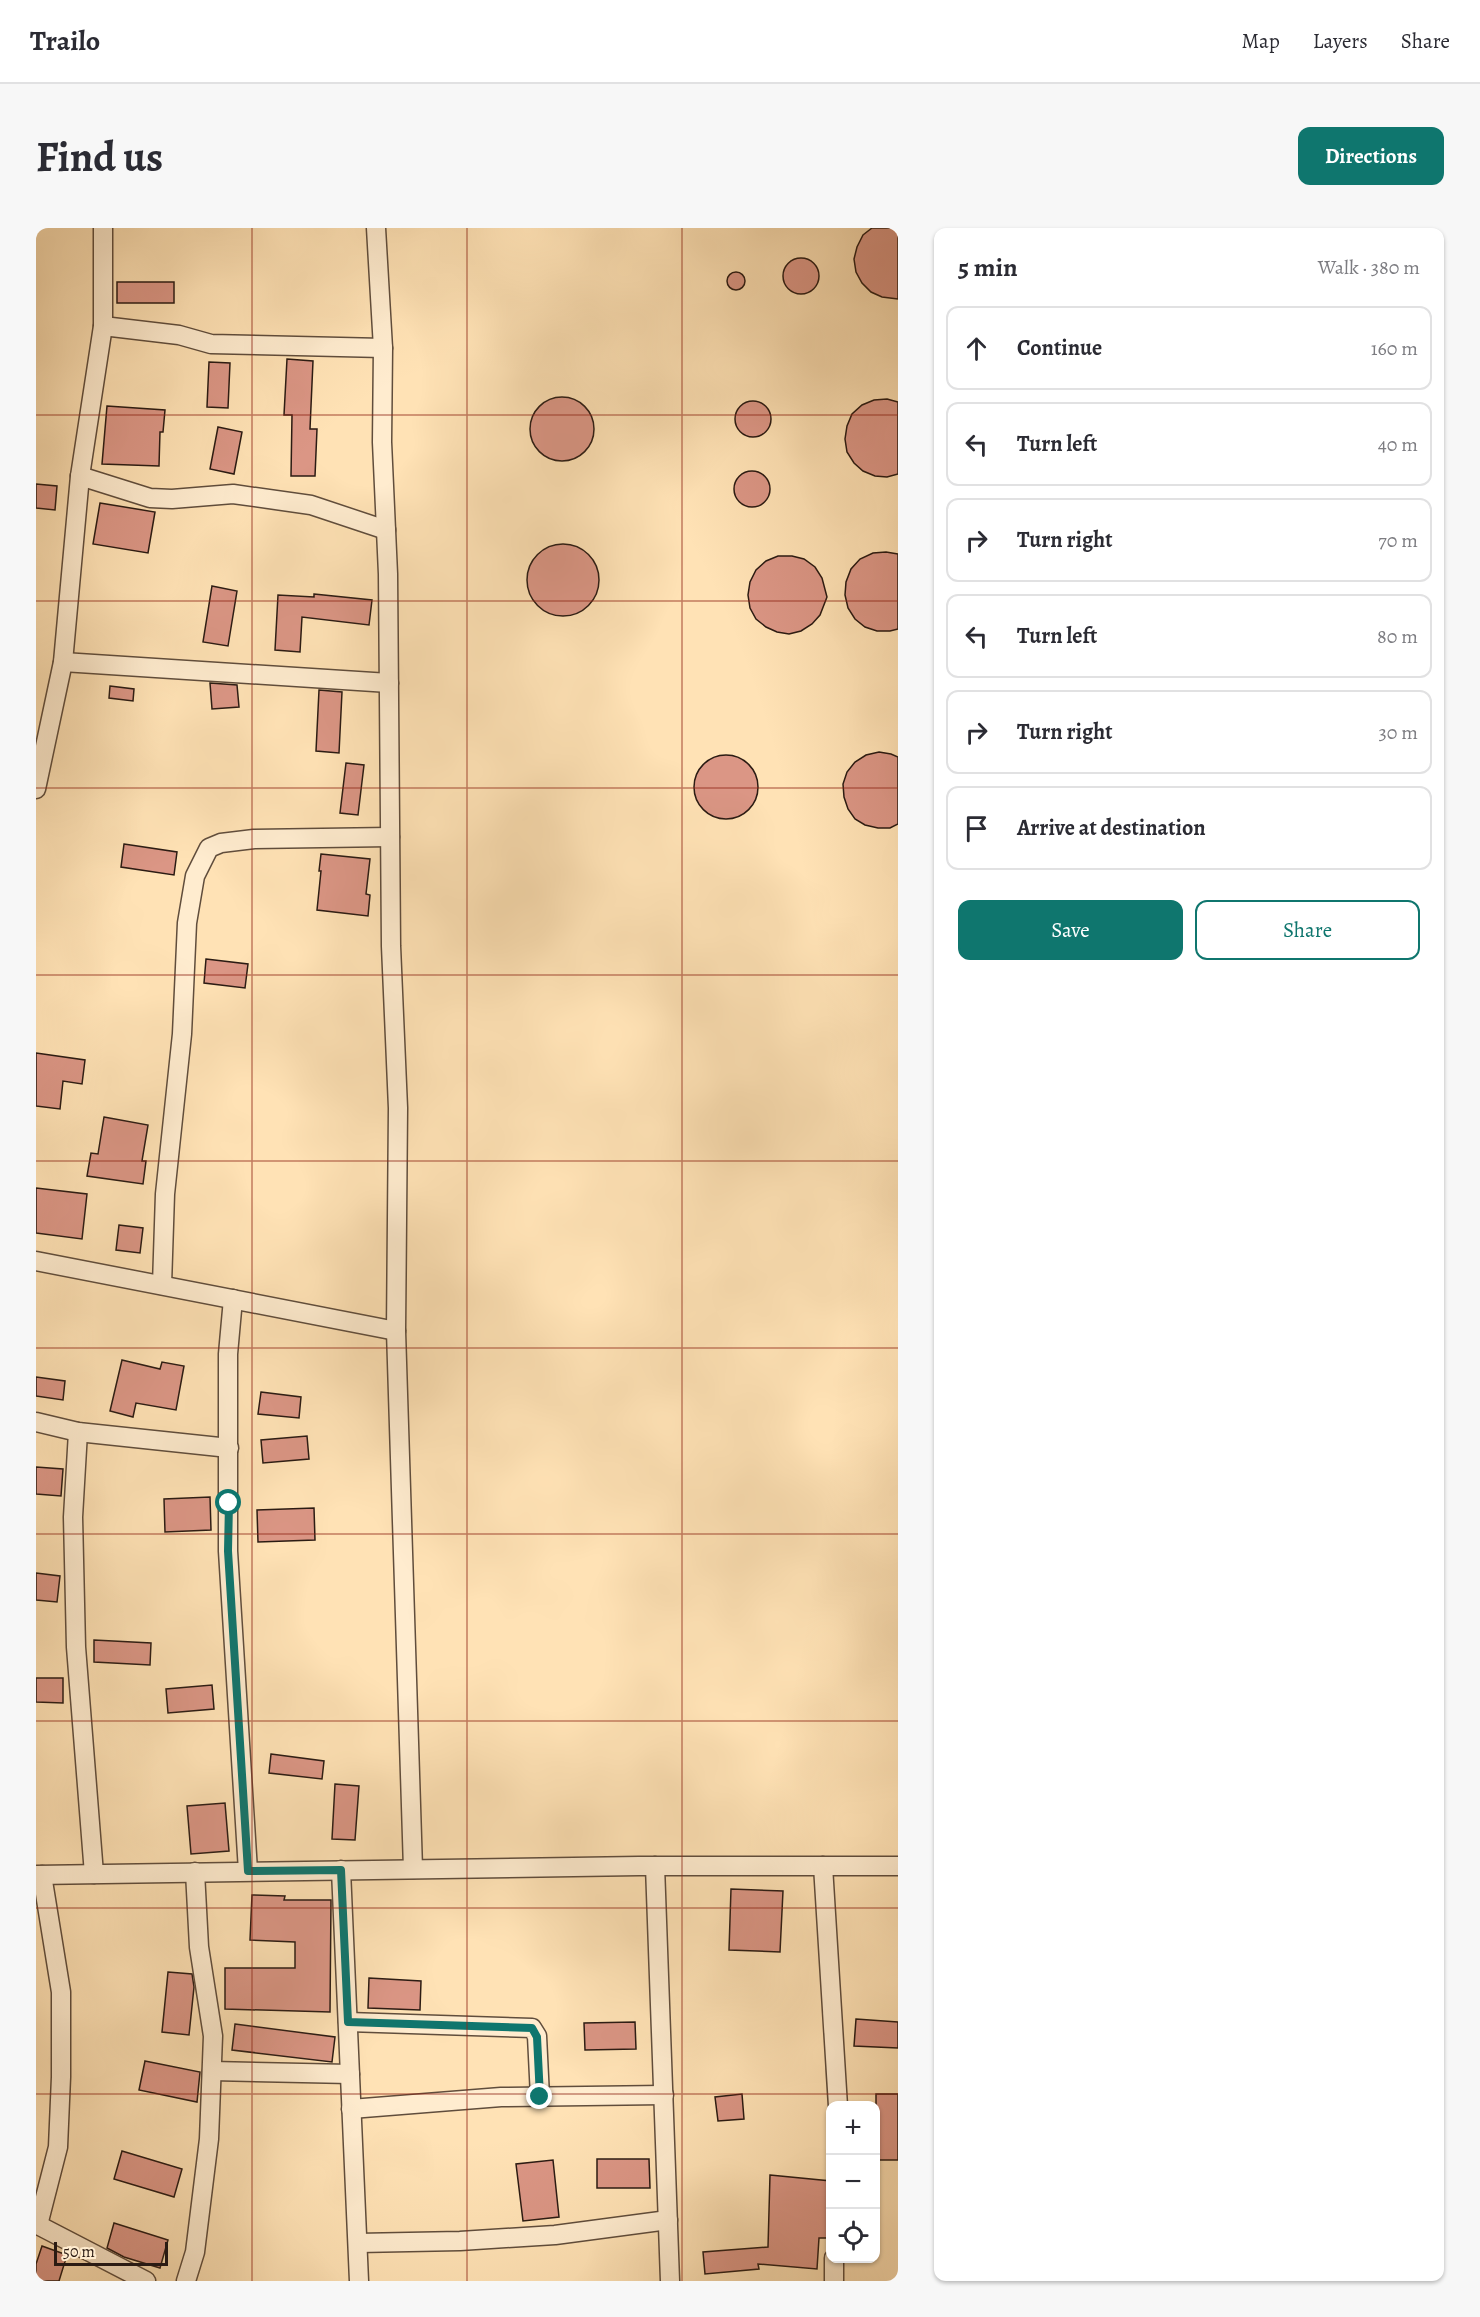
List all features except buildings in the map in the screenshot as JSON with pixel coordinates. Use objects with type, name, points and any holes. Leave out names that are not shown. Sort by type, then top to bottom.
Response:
[{"type":"street","points":[[36,789],[63,662],[80,476],[103,326],[103,228]]},
{"type":"street","points":[[376,228],[383,348],[382,442],[389,682],[391,946],[398,1108],[396,1331],[413,1869]]},
{"type":"street","points":[[103,326],[179,335],[211,344],[383,348]]},
{"type":"street","points":[[80,476],[150,498],[172,499],[233,494],[311,505],[386,530]]},
{"type":"street","points":[[63,662],[389,682]]},
{"type":"street","points":[[162,1285],[165,1194],[182,1034],[187,923],[195,876],[208,848],[221,843],[254,839],[390,837]]},
{"type":"street","points":[[36,1261],[396,1331]]},
{"type":"street","points":[[233,1299],[228,1354],[228,1551],[248,1871]]},
{"type":"street","points":[[36,1422],[78,1432],[229,1448]]},
{"type":"street","points":[[78,1432],[73,1517],[76,1647],[94,1874]]},
{"type":"street","points":[[655,1866],[670,2281]]},
{"type":"street","points":[[146,2281],[37,2225],[58,2147],[61,2066],[61,1992],[39,1875],[655,1866],[898,1866]]},
{"type":"street","points":[[823,1866],[838,2101]]},
{"type":"street","points":[[341,1870],[359,2281]]},
{"type":"street","points":[[186,2281],[195,2252],[208,2139],[213,2036],[199,1947],[195,1872]]},
{"type":"street","points":[[348,2022],[532,2028],[537,2037],[540,2097]]},
{"type":"street","points":[[212,2072],[350,2074]]},
{"type":"street","points":[[351,2109],[501,2097],[664,2095]]},
{"type":"street","points":[[358,2243],[460,2241],[555,2235],[668,2220]]},
{"type":"street","points":[[834,2263],[834,2281]]},
{"type":"route","points":[[229,1503],[228,1551],[248,1871],[341,1870],[348,2022],[532,2028],[537,2037],[540,2097]]}]
